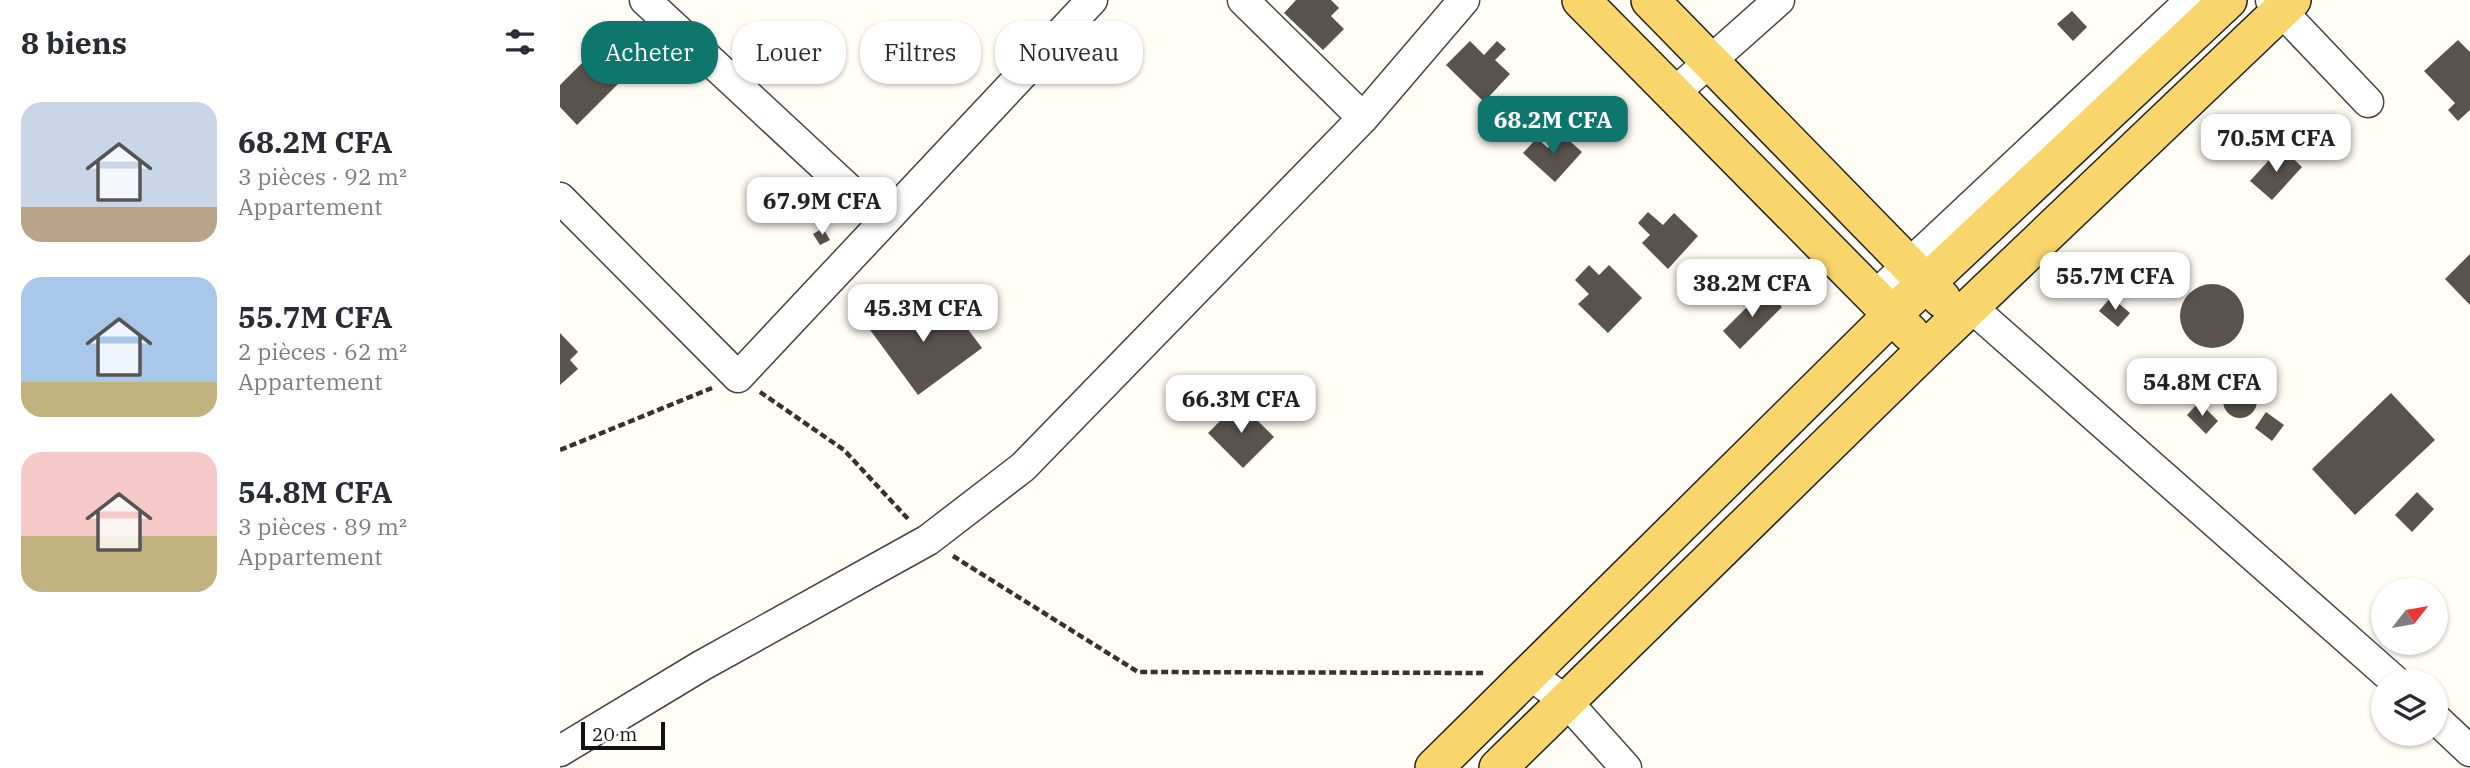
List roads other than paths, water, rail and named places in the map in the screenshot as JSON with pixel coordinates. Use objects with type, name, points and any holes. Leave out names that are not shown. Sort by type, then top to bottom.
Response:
[{"type":"main road","points":[[1581,0],[1926,349]]},
{"type":"main road","points":[[1650,0],[1918,273],[1965,312]]},
{"type":"main road","points":[[1434,768],[1883,306],[2228,0]]},
{"type":"main road","points":[[1499,768],[2281,3]]},
{"type":"street","points":[[645,0],[883,221]]},
{"type":"street","points":[[560,198],[738,377],[1091,0]]},
{"type":"street","points":[[1243,0],[1363,118]]},
{"type":"street","points":[[560,751],[701,666],[928,540],[1023,467],[1363,118],[1464,0]]},
{"type":"street","points":[[1672,95],[1779,0]]},
{"type":"street","points":[[1918,273],[2191,0]]},
{"type":"street","points":[[2281,3],[2368,102]]},
{"type":"street","points":[[1965,312],[2381,669]]},
{"type":"street","points":[[1528,673],[1566,701],[1626,768]]},
{"type":"street","points":[[2448,730],[2470,751]]}]
